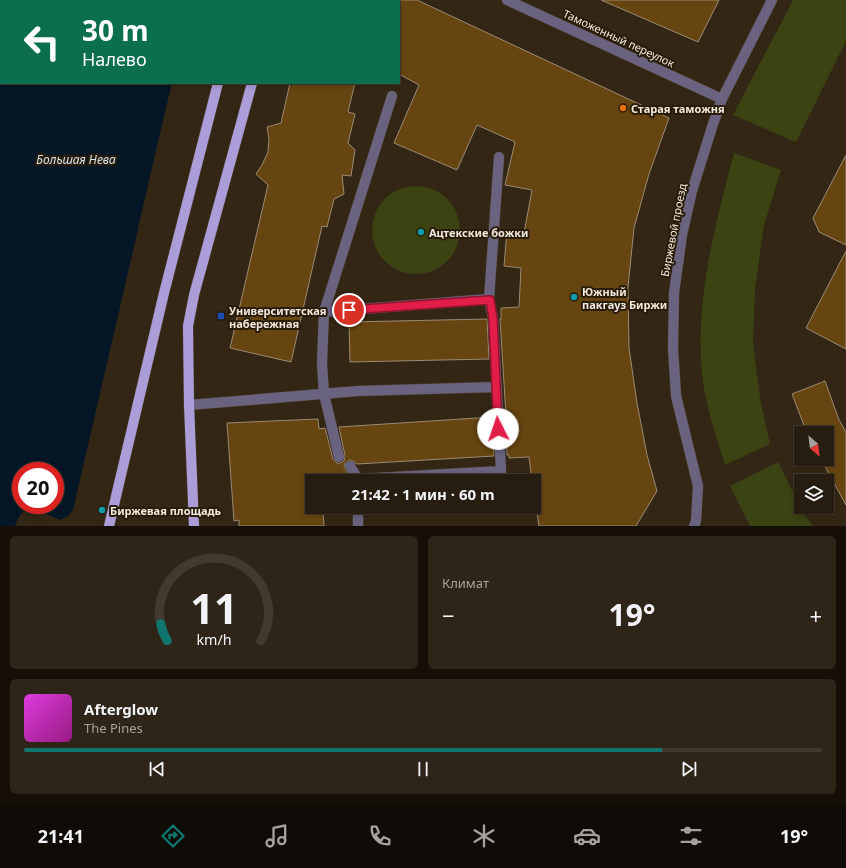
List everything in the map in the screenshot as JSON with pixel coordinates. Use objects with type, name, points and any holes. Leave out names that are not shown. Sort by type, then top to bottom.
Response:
[{"type":"main road","points":[[109,526],[164,293],[218,84]]},
{"type":"main road","points":[[194,526],[189,405],[188,326],[194,294],[252,84]]},
{"type":"street","name":"Таможенный переулок","points":[[507,0],[722,99]]},
{"type":"street","name":"Биржевой проезд","points":[[694,526],[696,520],[698,486],[676,396],[673,348],[674,293],[682,235],[692,191],[722,99],[772,0]]},
{"type":"street","points":[[340,457],[324,394],[322,362],[324,312],[392,96]]},
{"type":"street","points":[[453,474],[501,471],[493,318],[490,300],[500,158]]},
{"type":"street","points":[[324,312],[490,300]]},
{"type":"street","points":[[189,405],[358,391],[496,387]]},
{"type":"street","points":[[350,466],[355,474]]},
{"type":"street","points":[[358,514],[358,526]]},
{"type":"green space","points":[[793,0],[846,0],[846,41],[796,142],[733,115]]},
{"type":"green space","points":[[734,153],[781,170],[764,225],[755,289],[753,343],[760,398],[770,444],[725,465],[711,420],[703,386],[701,318],[708,262]]},
{"type":"green space","points":[[416,186],[433,189],[441,193],[453,205],[457,213],[460,230],[457,247],[453,255],[441,267],[433,271],[416,274],[399,271],[391,267],[379,255],[375,247],[372,230],[375,213],[379,205],[391,193],[399,189]]},
{"type":"green space","points":[[778,462],[794,494],[794,514],[804,514],[813,526],[750,526],[730,486]]},
{"type":"water","name":"Большая Нева","points":[[0,84],[172,84],[73,510],[68,516],[60,520],[46,514],[64,514],[64,462],[12,462],[12,514],[21,514],[15,526],[0,526]]},
{"type":"pier","points":[[172,84],[174,84],[146,207],[140,229],[138,228]]},
{"type":"building","name":"Южный пакгауз Биржи","points":[[400,0],[417,0],[669,118],[649,174],[634,228],[628,287],[629,348],[637,403],[647,455],[657,491],[636,526],[539,526],[537,514],[541,514],[541,474],[531,474],[529,457],[509,458],[509,455],[507,455],[500,319],[501,308],[519,307],[521,268],[504,266],[507,231],[524,233],[532,190],[505,185],[515,142],[477,125],[457,170],[394,143],[419,85],[400,75]]},
{"type":"building","points":[[601,0],[719,0],[698,42]]},
{"type":"building","points":[[290,84],[355,84],[348,112],[355,114],[348,143],[355,150],[351,176],[342,175],[344,194],[334,199],[327,227],[322,226],[291,362],[230,348],[268,185],[256,174],[268,152],[269,139],[267,127],[281,123]]},
{"type":"building","points":[[846,155],[846,245],[819,232],[813,218]]},
{"type":"building","points":[[846,251],[846,349],[806,328]]},
{"type":"building","points":[[487,319],[489,359],[350,362],[349,322]]},
{"type":"building","points":[[825,381],[839,420],[846,432],[846,505],[834,483],[834,474],[829,474],[825,466],[834,466],[834,426],[804,426],[792,394]]},
{"type":"building","points":[[492,417],[494,456],[357,464],[349,460],[344,466],[347,474],[305,474],[305,514],[323,514],[324,526],[239,526],[239,520],[234,521],[227,423],[318,419],[319,429],[325,428],[333,459],[337,463],[344,461],[345,456],[339,427]]},
{"type":"place","name":"Старая таможня","points":[[623,108]]},
{"type":"place","name":"Ацтекские божки","points":[[421,232]]},
{"type":"place","name":"Южный пакгауз Биржи","points":[[574,297]]},
{"type":"place","name":"Университетская набережная","points":[[221,316]]},
{"type":"place","name":"Биржевая площадь","points":[[102,510]]},
{"type":"route","points":[[349,310],[490,300],[493,318],[498,429]]}]
